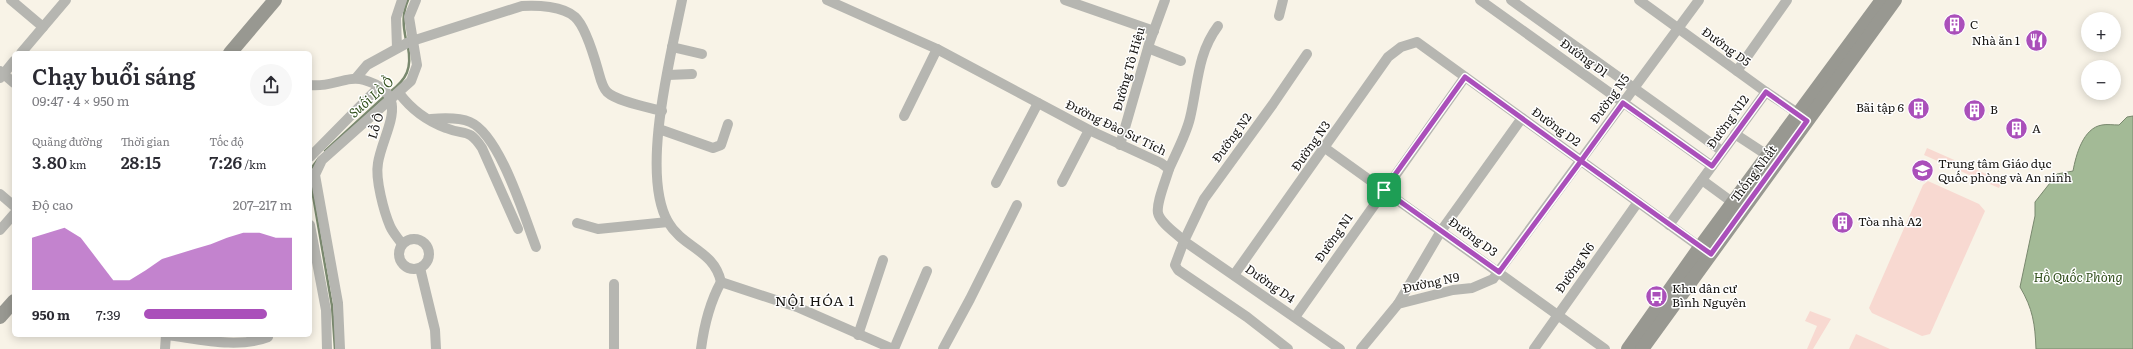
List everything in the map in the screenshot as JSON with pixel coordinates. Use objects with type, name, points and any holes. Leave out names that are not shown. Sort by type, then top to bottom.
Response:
[{"type":"main road","points":[[232,51],[275,0]]},
{"type":"main road","name":"Thống Nhất","points":[[1642,349],[1705,250],[1732,202],[1767,155],[1803,118],[1882,0]]},
{"type":"main road","name":"Thống Nhất","points":[[1628,349],[1705,250],[1803,118],[1895,0]]},
{"type":"main road","points":[[0,317],[12,303]]},
{"type":"street","points":[[11,0],[43,27]]},
{"type":"street","points":[[23,51],[66,0]]},
{"type":"street","points":[[312,155],[388,93],[411,81],[417,66],[405,44],[396,18],[402,0]]},
{"type":"street","points":[[405,44],[409,17],[416,0]]},
{"type":"street","points":[[682,0],[672,47],[659,129],[657,176],[659,200],[668,222],[680,237],[714,263],[722,282],[798,307],[891,349],[927,271]]},
{"type":"street","name":"Đường Đào Sư Tích","points":[[827,0],[936,49],[1120,146],[1160,163],[1169,169],[1158,206],[1158,214],[1184,241]]},
{"type":"street","points":[[1065,0],[1154,31]]},
{"type":"street","name":"Đường Tô Hiệu","points":[[1120,146],[1148,48],[1165,0]]},
{"type":"street","points":[[1279,16],[1283,0]]},
{"type":"street","name":"Đướng D1","points":[[1480,0],[1712,166]]},
{"type":"street","name":"Đướng D5","points":[[1639,0],[1803,118]]},
{"type":"street","name":"Đường N5","points":[[1499,272],[1700,0]]},
{"type":"street","points":[[1737,71],[1787,0]]},
{"type":"street","points":[[1504,18],[1515,1]]},
{"type":"street","name":"Đướng D1","points":[[1515,1],[1594,60],[1722,151]]},
{"type":"street","points":[[312,85],[331,85],[356,78],[367,65],[405,44],[522,6],[530,5],[562,10],[576,18],[593,55],[604,88],[608,93],[625,100],[662,111]]},
{"type":"street","points":[[1169,169],[1190,120],[1201,58],[1210,37],[1218,26]]},
{"type":"street","points":[[1552,52],[1562,36]]},
{"type":"street","name":"Đường D2","points":[[1416,42],[1705,250]]},
{"type":"street","name":"Đường N3","points":[[1234,275],[1388,57],[1401,47],[1416,42]]},
{"type":"street","points":[[672,47],[702,54]]},
{"type":"street","points":[[1148,48],[1181,60]]},
{"type":"street","points":[[904,116],[936,49]]},
{"type":"street","name":"Đướng N2","points":[[1184,241],[1204,199],[1274,104],[1307,54]]},
{"type":"street","points":[[1583,74],[1594,60]]},
{"type":"street","points":[[12,63],[1,74],[12,82]]},
{"type":"street","points":[[668,75],[692,74]]},
{"type":"street","name":"Đường N1","points":[[1295,317],[1465,77]]},
{"type":"street","points":[[356,78],[388,93],[419,114],[431,119],[446,129],[467,132],[475,137],[482,148],[518,229]]},
{"type":"street","name":"Đường N12","points":[[1669,225],[1766,92]]},
{"type":"street","points":[[340,349],[338,303],[315,175],[322,160],[388,93]]},
{"type":"street","name":"Lồ Ô","points":[[388,93],[394,112],[378,164],[378,178],[390,227],[402,244]]},
{"type":"street","points":[[996,183],[1038,103]]},
{"type":"street","points":[[431,119],[449,118],[470,122],[482,131],[495,146],[536,247]]},
{"type":"street","points":[[1398,304],[1442,231],[1522,118]]},
{"type":"street","points":[[1666,133],[1676,118]]},
{"type":"street","points":[[659,129],[713,148],[720,145],[728,124]]},
{"type":"street","points":[[1062,182],[1089,130]]},
{"type":"street","points":[[1735,134],[1767,155]]},
{"type":"street","name":"Đường D3","points":[[1325,148],[1605,349]]},
{"type":"street","points":[[1702,180],[1732,202]]},
{"type":"street","points":[[0,194],[12,204]]},
{"type":"street","name":"Đường N6","points":[[1534,349],[1638,202]]},
{"type":"street","points":[[943,349],[970,299],[1016,205]]},
{"type":"street","points":[[0,230],[12,216]]},
{"type":"street","points":[[577,223],[598,228],[668,222]]},
{"type":"street","points":[[312,236],[326,310],[327,349]]},
{"type":"street","points":[[414,238],[418,239],[427,245],[429,254],[428,259],[420,268],[412,269],[403,264],[399,256],[402,244],[414,238]]},
{"type":"street","points":[[1184,241],[1175,265],[1178,270],[1247,317],[1288,349]]},
{"type":"street","name":"Dường D4","points":[[1184,241],[1340,349]]},
{"type":"street","points":[[858,335],[883,260]]},
{"type":"street","points":[[420,268],[434,322],[436,349]]},
{"type":"street","name":"Đường N9","points":[[1361,349],[1398,304],[1486,284],[1499,272]]},
{"type":"street","points":[[701,349],[708,313],[714,295],[722,282]]},
{"type":"street","points":[[614,284],[614,349]]},
{"type":"street","points":[[165,349],[167,337]]},
{"type":"street","points":[[187,337],[238,342],[250,342],[268,337]]},
{"type":"shaded area","points":[[1927,148],[2002,181],[1999,188],[1924,155]]},
{"type":"shaded area","points":[[1928,181],[1979,204],[1985,211],[1930,334],[1922,336],[1872,313],[1869,308],[1923,185]]},
{"type":"shaded area","points":[[1810,311],[1831,319],[1813,349],[1807,349],[1817,326],[1805,321]]},
{"type":"shaded area","points":[[1856,334],[1890,349],[1849,349]]},
{"type":"water","name":"Hồ Quốc Phòng","points":[[2133,116],[2133,349],[2036,349],[2031,310],[2020,287],[2035,216],[2035,202],[2057,174],[2073,171],[2078,150],[2090,131],[2095,127],[2102,125],[2119,125],[2127,117]]},
{"type":"waterway","name":"Suối Lồ Ồ","points":[[406,40],[404,20],[408,0]]},
{"type":"waterway","name":"Suối Lồ Ồ","points":[[390,92],[401,82],[407,72],[409,67],[408,47]]},
{"type":"waterway","name":"Suối Lồ Ồ","points":[[325,151],[386,95]]},
{"type":"waterway","name":"Suối Lồ Ồ","points":[[312,167],[319,158]]},
{"type":"waterway","name":"Suối Lồ Ồ","points":[[312,190],[332,306],[335,349]]},
{"type":"place","name":"C","points":[[1955,25]]},
{"type":"place","name":"Nhà ăn 1","points":[[2036,41]]},
{"type":"place","name":"Bãi tập 6","points":[[1919,108]]},
{"type":"place","name":"B","points":[[1975,110]]},
{"type":"place","name":"A","points":[[2017,129]]},
{"type":"place","name":"Trung tâm Giáo dục Quốc phòng và An ninh","points":[[1923,171]]},
{"type":"place","name":"Tòa nhà A2","points":[[1842,222]]},
{"type":"place","name":"Khu dân cư Bình Nguyên","points":[[1656,296]]},
{"type":"district","name":"NỘI HÓA 1","points":[[815,301]]},
{"type":"route","points":[[1384,190],[1465,77],[1581,161],[1623,103],[1712,166],[1766,92],[1807,121],[1711,254],[1581,161],[1499,272],[1384,190]]}]
